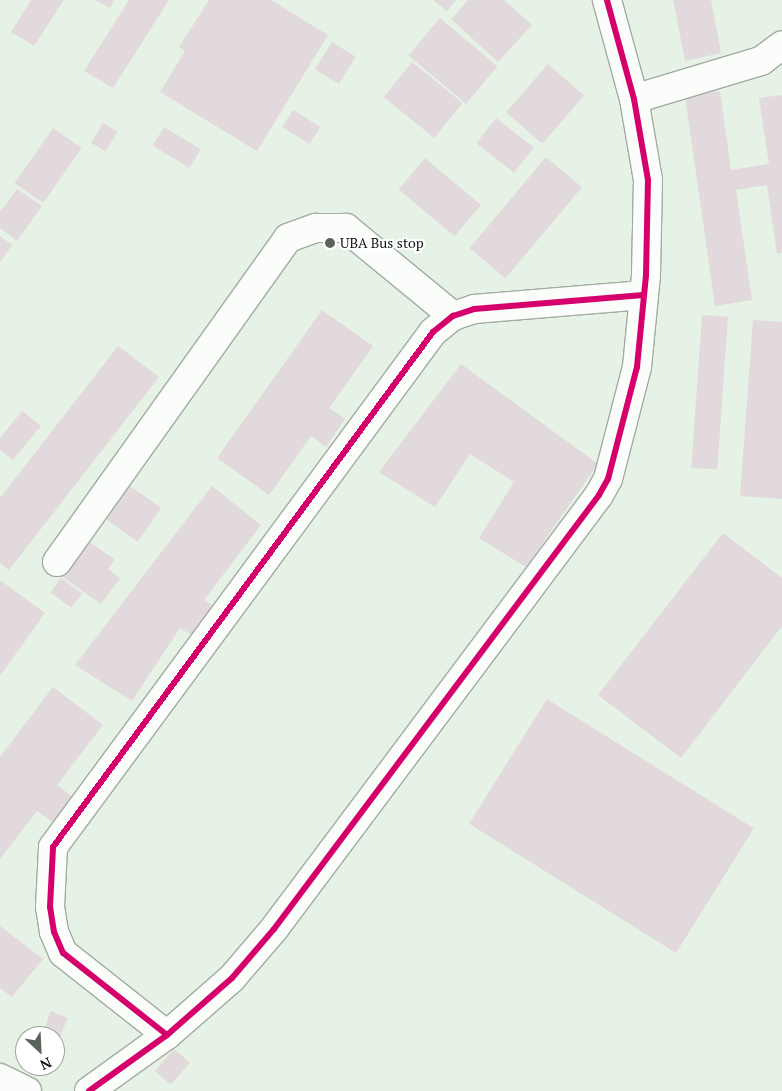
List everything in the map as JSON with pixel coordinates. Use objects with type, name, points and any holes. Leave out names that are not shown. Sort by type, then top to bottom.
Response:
[{"type":"street","points":[[89,1091],[167,1035],[232,978],[274,929],[599,495],[608,479],[637,367],[643,294],[648,180],[634,99],[607,0]]},
{"type":"street","points":[[634,99],[761,61],[782,45]]},
{"type":"street","points":[[57,562],[288,238],[316,228],[346,228],[453,316]]},
{"type":"street","points":[[167,1035],[63,953],[54,932],[50,907],[54,847],[433,332],[453,316],[474,309],[643,294]]},
{"type":"street","points":[[0,1078],[27,1091]]},
{"type":"building","points":[[31,0],[64,0],[34,46],[11,32]]},
{"type":"building","points":[[95,0],[114,0],[110,8]]},
{"type":"building","points":[[129,0],[169,0],[113,88],[84,71]]},
{"type":"building","points":[[209,0],[271,0],[328,35],[257,151],[160,92],[185,51],[179,47]]},
{"type":"building","points":[[433,0],[456,0],[447,11]]},
{"type":"building","points":[[468,0],[504,0],[532,25],[498,62],[451,19]]},
{"type":"building","points":[[673,0],[711,0],[721,53],[685,61]]},
{"type":"building","points":[[440,18],[497,66],[466,104],[409,56]]},
{"type":"building","points":[[332,42],[356,57],[339,84],[315,69]]},
{"type":"building","points":[[412,62],[463,103],[434,138],[384,97]]},
{"type":"building","points":[[548,64],[584,95],[542,144],[506,112]]},
{"type":"building","points":[[720,91],[731,170],[769,164],[759,98],[782,95],[782,253],[777,254],[767,185],[736,190],[752,300],[715,306],[685,96]]},
{"type":"building","points":[[293,110],[320,127],[310,144],[282,127]]},
{"type":"building","points":[[496,118],[534,148],[514,173],[476,143]]},
{"type":"building","points":[[103,123],[118,132],[106,151],[91,143]]},
{"type":"building","points":[[164,127],[201,149],[190,168],[153,146]]},
{"type":"building","points":[[53,128],[82,148],[43,203],[15,183]]},
{"type":"building","points":[[546,157],[582,187],[506,278],[470,248]]},
{"type":"building","points":[[425,158],[481,205],[455,236],[399,189]]},
{"type":"building","points":[[17,189],[42,206],[17,241],[0,228],[0,212]]},
{"type":"building","points":[[0,236],[12,245],[0,262]]},
{"type":"building","points":[[322,310],[373,346],[329,408],[345,419],[326,447],[311,436],[269,495],[217,458]]},
{"type":"building","points":[[702,315],[728,317],[717,469],[691,468]]},
{"type":"building","points":[[753,320],[782,322],[782,499],[740,496]]},
{"type":"building","points":[[118,346],[159,377],[9,570],[0,563],[0,498]]},
{"type":"building","points":[[461,364],[598,464],[526,567],[479,538],[514,482],[470,454],[435,507],[379,472]]},
{"type":"building","points":[[22,411],[41,426],[13,460],[0,450],[0,438]]},
{"type":"building","points":[[130,486],[161,508],[138,541],[106,520]]},
{"type":"building","points":[[212,486],[261,525],[204,600],[221,611],[200,640],[180,628],[132,701],[75,665]]},
{"type":"building","points":[[723,533],[782,578],[782,626],[681,758],[598,695]]},
{"type":"building","points":[[80,535],[115,560],[108,569],[120,578],[101,604],[54,571]]},
{"type":"building","points":[[61,578],[82,593],[71,608],[50,593]]},
{"type":"building","points":[[0,580],[45,613],[0,676]]},
{"type":"building","points":[[53,687],[103,725],[57,785],[73,797],[54,823],[37,811],[0,859],[0,757]]},
{"type":"building","points":[[547,699],[754,828],[676,953],[469,824]]},
{"type":"building","points":[[0,926],[43,959],[12,997],[0,988]]},
{"type":"building","points":[[51,1011],[68,1018],[65,1026],[45,1026]]},
{"type":"building","points":[[174,1049],[190,1063],[171,1085],[155,1071]]},
{"type":"cycle path","points":[[89,1091],[167,1035],[232,978],[274,929],[599,495],[608,479],[637,367],[646,275],[648,180],[634,99],[607,0]]},
{"type":"cycle path","points":[[167,1035],[63,953],[54,932],[50,907],[53,847],[433,332],[453,316],[474,309],[643,295]]},
{"type":"place","name":"UBA Bus stop","points":[[330,243]]}]
